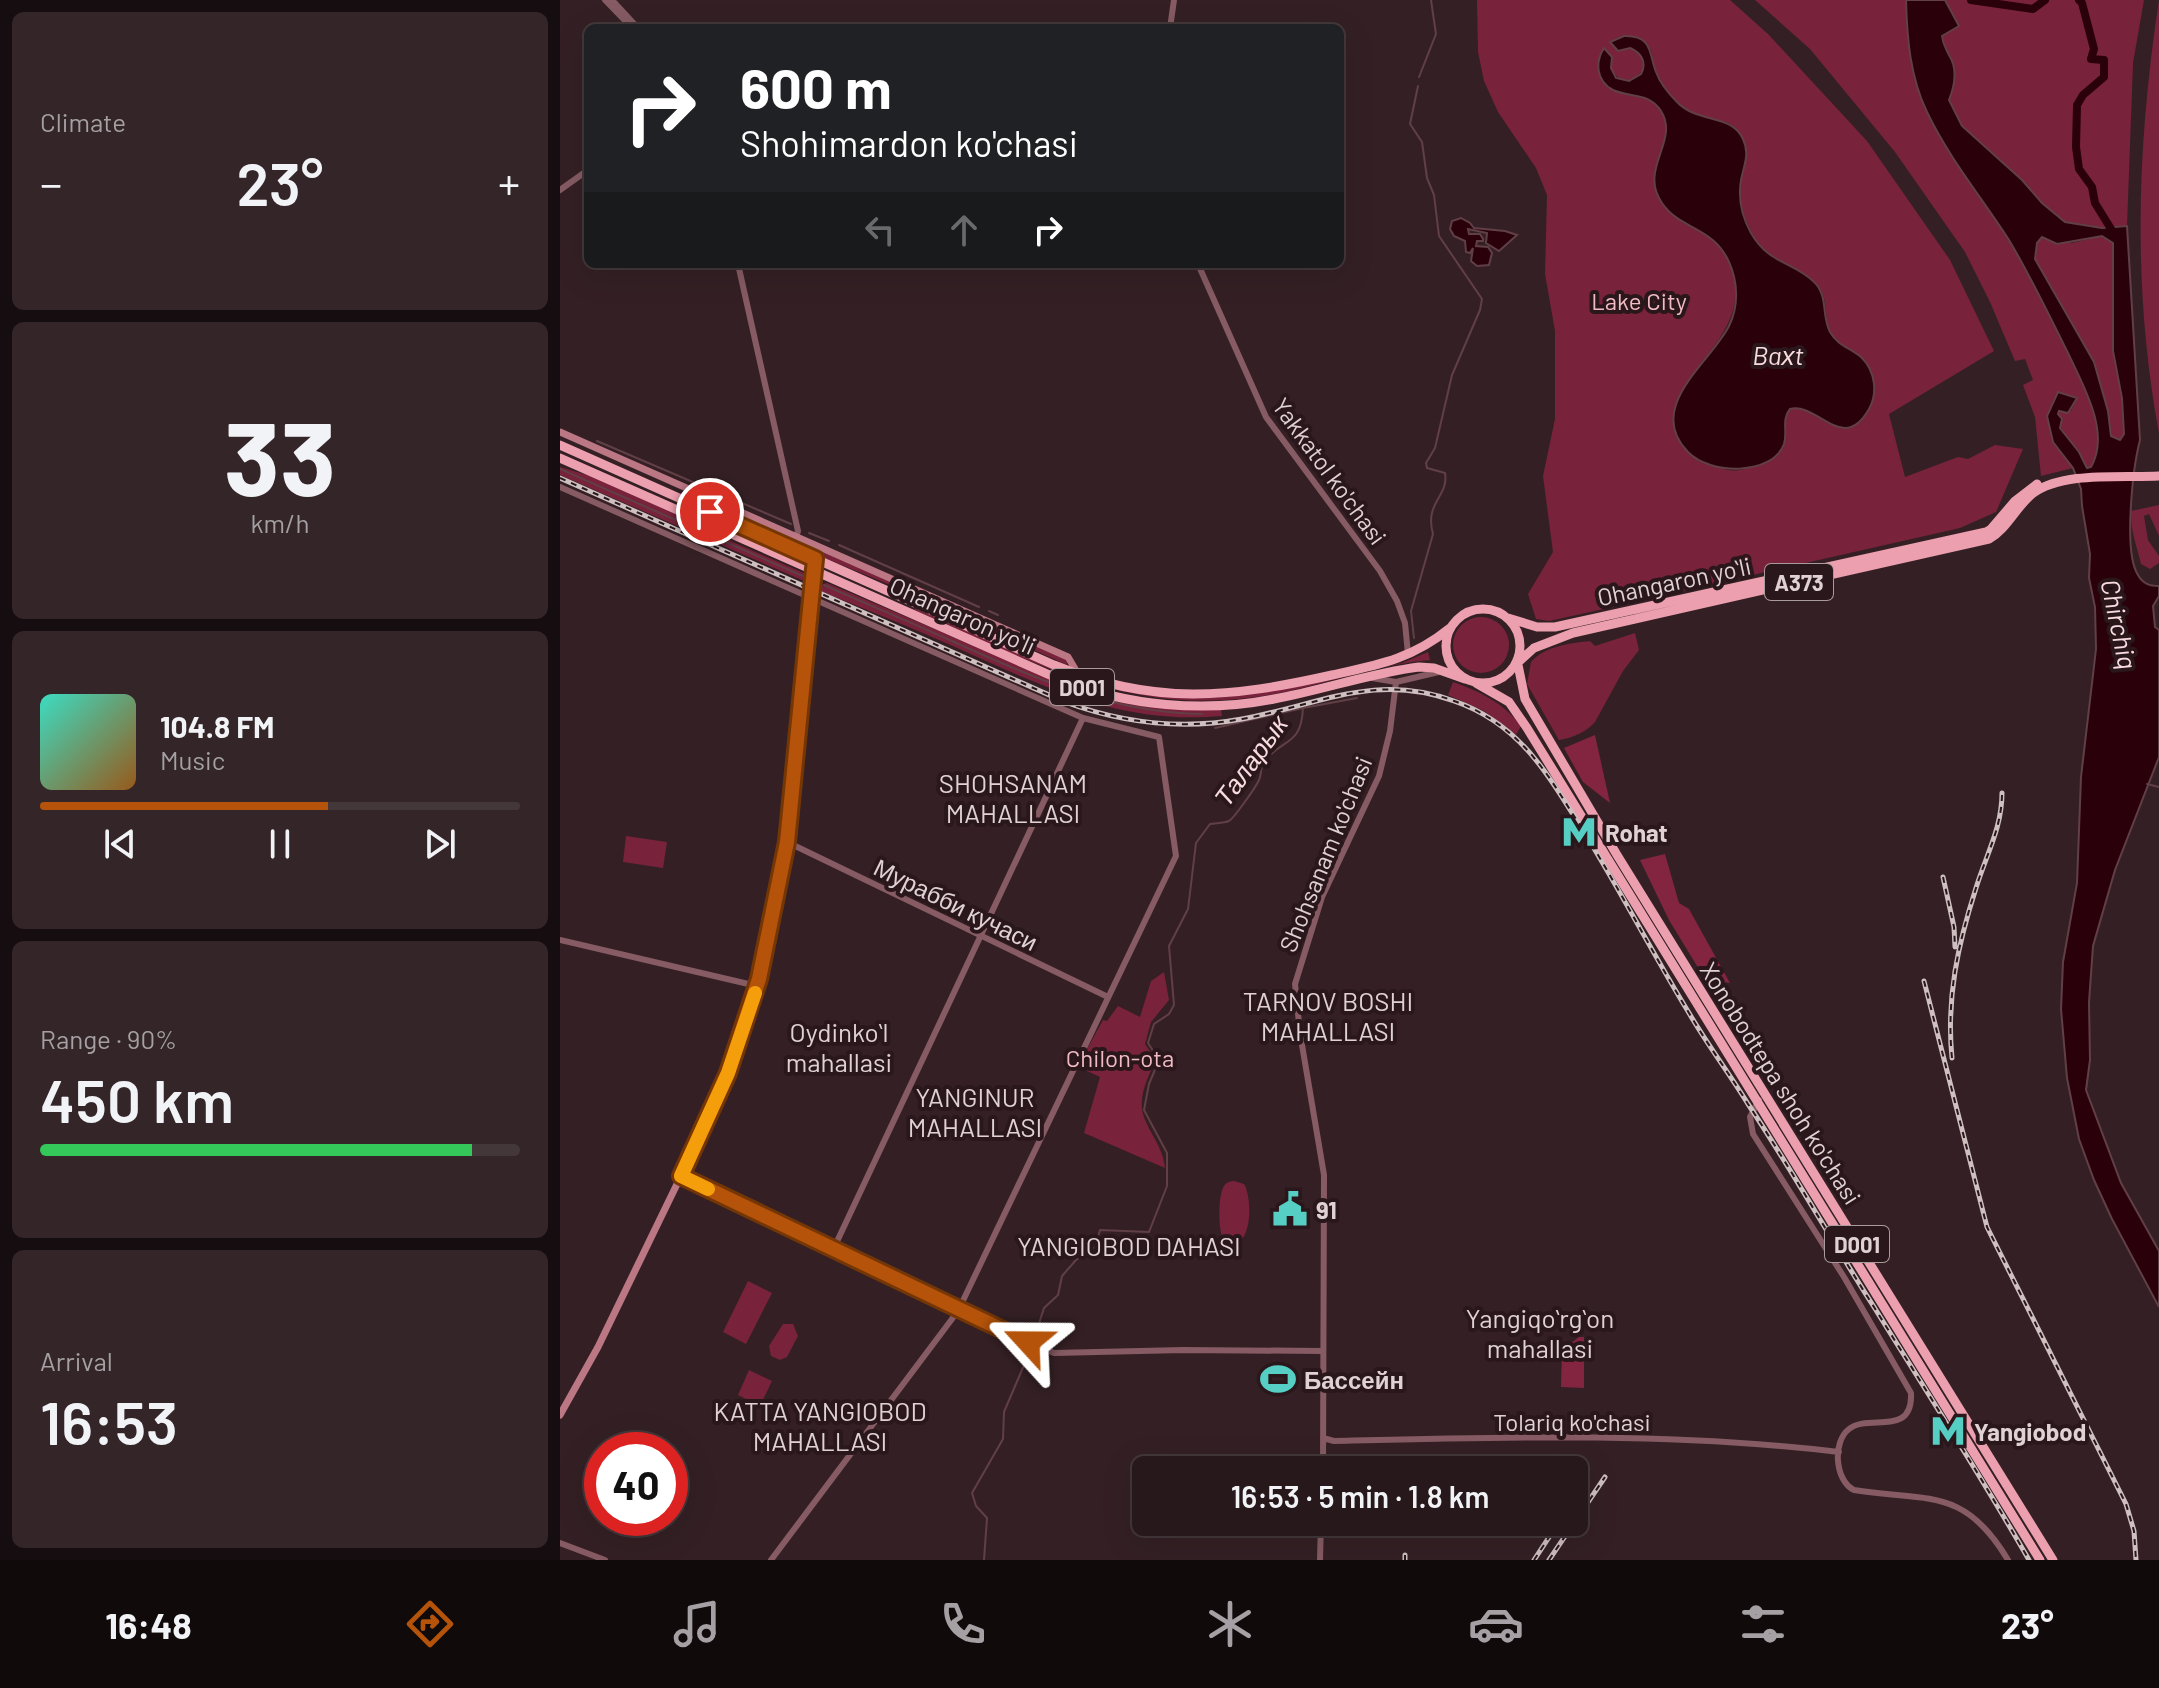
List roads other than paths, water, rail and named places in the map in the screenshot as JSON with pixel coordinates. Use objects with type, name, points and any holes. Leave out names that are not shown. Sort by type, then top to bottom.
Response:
[{"type":"highway","name":"Ohangaron yoʻli","points":[[560,445],[1078,674],[1151,692],[1212,695],[1279,687],[1408,655],[1450,628]]},
{"type":"highway","name":"Ohangaron yoʻli","points":[[560,458],[1067,682],[1113,695],[1157,703],[1201,706],[1254,702],[1419,667],[1465,679]]},
{"type":"highway","name":"Ohangaron yoʻli","points":[[1508,618],[1537,627],[1555,627],[1986,532],[2025,491],[2045,480],[2159,473]]},
{"type":"highway","name":"Ohangaron yoʻli","points":[[1516,663],[1525,653],[1541,644],[1573,633],[1989,539],[2030,496],[2068,477]]},
{"type":"highway","points":[[682,500],[697,493]]},
{"type":"highway","points":[[733,535],[738,524]]},
{"type":"highway","points":[[814,571],[815,559]]},
{"type":"highway","points":[[904,611],[909,600]]},
{"type":"highway","name":"D001","points":[[1450,628],[1462,615],[1478,609],[1492,610],[1508,618],[1519,638],[1516,663]]},
{"type":"highway","points":[[1450,628],[1445,643],[1447,659],[1456,673],[1465,679]]},
{"type":"highway","points":[[1520,683],[1527,660],[1541,644]]},
{"type":"highway","points":[[1476,683],[1498,680],[1516,663]]},
{"type":"highway","name":"Xonobodtepa shoh ko'chasi","points":[[1516,663],[1525,699],[1658,930],[2040,1560]]},
{"type":"highway","name":"D001","points":[[1465,679],[1476,683]]},
{"type":"highway","name":"Xonobodtepa shoh ko'chasi","points":[[1476,683],[1513,707],[1658,930],[2053,1560]]},
{"type":"main road","name":"Ohangaron yoʻli","points":[[560,432],[1068,657],[1078,674]]},
{"type":"main road","points":[[560,1415],[597,1349],[681,1176],[728,1073],[757,986],[787,842],[814,571]]},
{"type":"street","points":[[605,0],[631,24]]},
{"type":"street","points":[[612,0],[632,24]]},
{"type":"street","points":[[1171,24],[1174,0]]},
{"type":"street","points":[[560,190],[584,173]]},
{"type":"street","points":[[739,268],[798,531],[796,537]]},
{"type":"street","name":"Yakkatol ko'chasi","points":[[1200,268],[1263,413],[1380,571],[1397,601],[1405,623],[1408,655]]},
{"type":"street","points":[[560,487],[1083,718],[1159,737],[1177,855],[958,1311],[771,1560]]},
{"type":"street","points":[[1370,678],[1396,682],[1443,671]]},
{"type":"street","name":"Shohsanam ko'chasi","points":[[1323,1456],[1324,1175],[1300,1033],[1295,984],[1322,897],[1379,776],[1390,731],[1396,682]]},
{"type":"street","points":[[833,1250],[1083,718]]},
{"type":"street","name":"Мурабби кучаси","points":[[787,842],[1108,997]]},
{"type":"street","points":[[560,940],[757,986]]},
{"type":"street","points":[[1759,1100],[1750,1117],[1753,1134],[1822,1241],[1911,1393],[1910,1406],[1901,1418],[1889,1423],[1853,1427],[1841,1440],[1821,1450]]},
{"type":"street","points":[[681,1176],[958,1311],[1054,1353],[1323,1351]]},
{"type":"street","name":"Tolariq ko'chasi","points":[[1323,1438],[1334,1441],[1693,1439],[1839,1452]]},
{"type":"street","points":[[1841,1440],[1840,1473],[1848,1487],[1956,1505],[1985,1526],[2008,1560]]},
{"type":"street","points":[[1320,1560],[1321,1536]]},
{"type":"street","points":[[560,1543],[605,1560]]},
{"type":"water","name":"Chirchiq","points":[[1906,0],[1945,0],[1959,26],[1942,36],[1955,71],[1949,100],[1962,126],[2065,222],[2102,228],[2127,226],[2140,440],[2132,489],[2131,548],[2133,564],[2140,578],[2147,584],[2159,586],[2159,596],[2153,606],[2155,627],[2159,630],[2159,757],[2115,870],[2093,946],[2089,1002],[2090,1060],[2086,1090],[2121,1183],[2159,1251],[2159,1307],[2112,1219],[2079,1139],[2067,1078],[2061,1009],[2063,962],[2077,883],[2081,777],[2096,649],[2095,607],[2089,578],[2090,554],[2081,489],[2073,468],[2053,442],[2047,416],[2058,392],[2077,398],[2068,413],[2059,411],[2062,419],[2060,428],[2087,468],[2091,467],[2096,454],[2096,424],[2081,380],[2025,268],[1945,146],[1921,99],[1913,71]],"holes":[[[2102,236],[2113,243],[2113,351],[2122,398],[2124,434],[2120,440],[2111,436],[2108,411],[2094,362],[2035,259],[2037,243],[2042,237],[2057,244]]]},
{"type":"water","name":"Baхt","points":[[1624,36],[1645,42],[1660,80],[1685,109],[1731,125],[1743,139],[1746,155],[1740,200],[1751,233],[1765,251],[1813,281],[1821,292],[1833,337],[1862,358],[1870,369],[1874,396],[1859,422],[1850,427],[1840,427],[1800,409],[1790,409],[1786,417],[1784,444],[1777,454],[1767,462],[1740,469],[1698,460],[1676,435],[1673,418],[1677,402],[1685,386],[1729,326],[1736,302],[1736,286],[1722,250],[1706,235],[1669,212],[1656,191],[1654,178],[1666,133],[1666,122],[1661,111],[1645,98],[1613,90],[1600,76],[1598,65],[1604,48],[1612,57],[1611,68],[1616,78],[1629,81],[1641,74],[1643,62],[1638,53],[1630,48],[1618,51],[1610,42]]},
{"type":"water","points":[[1461,218],[1474,228],[1517,235],[1499,251],[1486,243],[1487,233],[1468,229],[1469,234],[1480,234],[1483,239],[1477,241],[1476,246],[1488,247],[1492,253],[1489,265],[1477,266],[1471,261],[1473,248],[1470,253],[1466,252],[1465,241],[1454,236],[1450,229],[1452,221]]},
{"type":"waterway","name":"Таларык","points":[[1419,77],[1436,34],[1431,0]]},
{"type":"waterway","points":[[1971,0],[2033,9],[2045,0]]},
{"type":"waterway","points":[[2079,0],[2094,49],[2091,59],[2104,60],[2104,77],[2083,95],[2077,105],[2079,169],[2092,187],[2095,203],[2116,237]]},
{"type":"waterway","name":"Таларык","points":[[1414,638],[1411,611],[1433,534],[1432,514],[1445,481],[1445,473],[1427,468],[1426,463],[1435,448],[1452,375],[1482,299],[1439,236],[1422,142],[1410,124],[1418,86]]},
{"type":"waterway","points":[[597,441],[791,524]]},
{"type":"waterway","points":[[560,469],[805,577]]},
{"type":"waterway","points":[[809,533],[829,541]]},
{"type":"waterway","points":[[839,545],[979,607]]},
{"type":"waterway","points":[[824,585],[1013,668],[1074,691],[1136,707],[1202,714]]},
{"type":"waterway","points":[[989,611],[998,615]]},
{"type":"waterway","name":"Таларык","points":[[984,1560],[987,1518],[976,1506],[972,1493],[1003,1439],[1004,1412],[1044,1308],[1058,1295],[1062,1276],[1076,1260],[1095,1247],[1100,1230],[1149,1232],[1167,1186],[1167,1153],[1144,1110],[1149,1084],[1159,1060],[1148,1043],[1154,1024],[1169,1014],[1174,1005],[1169,946],[1188,909],[1196,843],[1210,824],[1229,821],[1235,814],[1257,784],[1264,762],[1299,730],[1303,708],[1357,698]]},
{"type":"waterway","points":[[1215,728],[1303,708]]},
{"type":"waterway","points":[[2147,784],[2159,787]]},
{"type":"railway","points":[[560,478],[1065,702],[1108,715],[1130,720],[1197,724],[1242,719],[1347,694],[1398,690],[1454,701],[1499,724],[1535,759],[1552,781],[1696,1025],[1780,1154],[2029,1560]]},
{"type":"railway","points":[[1952,1058],[1952,993],[1959,951],[1996,830],[2002,793]]},
{"type":"railway","points":[[1943,877],[1955,947]]},
{"type":"railway","points":[[1924,981],[1987,1227],[2126,1504],[2134,1531],[2136,1560]]},
{"type":"railway","points":[[1549,1560],[1605,1477]]},
{"type":"railway","points":[[1534,1560],[1550,1536]]},
{"type":"railway","points":[[1405,1555],[1405,1560]]},
{"type":"place","name":"Rohat","points":[[1579,832]]},
{"type":"place","name":"91","points":[[1290,1209]]},
{"type":"place","name":"Бассейн","points":[[1278,1379]]},
{"type":"place","name":"Yangiobod","points":[[1948,1431]]},
{"type":"district","name":"SHOHSANAM MAHALLASI","points":[[1013,797]]},
{"type":"district","name":"TARNOV BOSHI MAHALLASI","points":[[1328,1015]]},
{"type":"district","name":"Oydinkoʻl mahallasi","points":[[839,1046]]},
{"type":"district","name":"YANGINUR MAHALLASI","points":[[975,1111]]},
{"type":"district","name":"YANGIOBOD DAHASI","points":[[1129,1245]]},
{"type":"district","name":"Yangiqoʻrgʻon mahallasi","points":[[1540,1332]]},
{"type":"district","name":"KATTA YANGIOBOD MAHALLASI","points":[[820,1425]]},
{"type":"park label","name":"Lake City","points":[[1639,300]]},
{"type":"park label","name":"Chilon-ota","points":[[1120,1057]]}]
